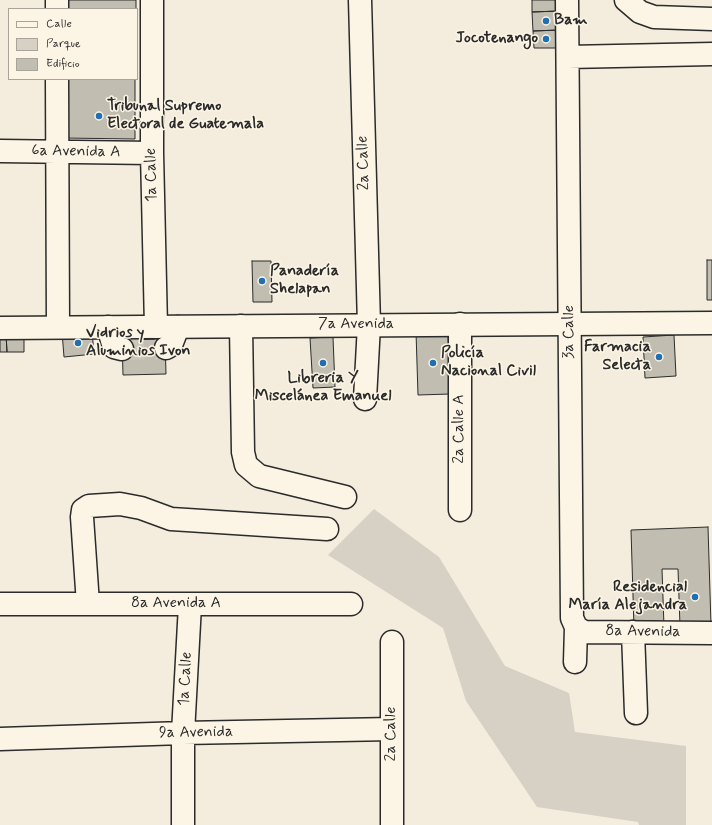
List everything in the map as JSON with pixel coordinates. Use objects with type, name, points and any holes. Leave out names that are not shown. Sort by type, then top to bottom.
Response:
[{"type":"street","name":"1a Calle","points":[[152,0],[152,153],[156,327]]},
{"type":"street","name":"2a Calle","points":[[360,0],[369,325],[365,399]]},
{"type":"street","name":"3a Calle","points":[[567,0],[572,618],[576,627],[575,662]]},
{"type":"street","points":[[626,0],[640,12],[654,17],[712,19]]},
{"type":"street","points":[[568,57],[712,54]]},
{"type":"street","points":[[57,80],[58,327]]},
{"type":"street","name":"6a Avenida A","points":[[0,151],[152,153]]},
{"type":"street","name":"7a Avenida","points":[[0,328],[712,323]]},
{"type":"street","name":"2a Calle A","points":[[460,324],[460,510]]},
{"type":"street","points":[[166,348],[172,345],[178,326]]},
{"type":"street","points":[[240,326],[243,452],[246,466],[259,476],[345,497]]},
{"type":"street","points":[[108,327],[114,347],[122,349]]},
{"type":"street","points":[[88,604],[82,517],[83,510],[89,506],[120,504],[141,508],[171,519],[327,529]]},
{"type":"street","name":"8a Avenida A","points":[[0,604],[351,604]]},
{"type":"street","name":"1a Calle","points":[[183,825],[183,733],[190,605]]},
{"type":"street","name":"8a Avenida","points":[[576,627],[584,632],[712,633]]},
{"type":"street","points":[[634,632],[636,713]]},
{"type":"street","name":"2a Calle","points":[[392,642],[392,825]]},
{"type":"street","name":"9a Avenida","points":[[0,739],[183,733],[392,729]]},
{"type":"green space","points":[[374,509],[439,557],[505,666],[569,693],[575,732],[686,746],[686,825],[639,825],[638,822],[537,807],[466,701],[443,628],[328,555]]},
{"type":"building","points":[[64,0],[136,0],[136,8],[64,8]]},
{"type":"building","points":[[532,0],[559,0],[559,11],[532,12]]},
{"type":"building","name":"Bam","points":[[559,11],[559,30],[533,31],[532,12]]},
{"type":"building","name":"Jocotenango","points":[[559,30],[559,48],[534,48],[533,31]]},
{"type":"building","name":"Tribunal Supremo Electoral de Guatemala","points":[[63,80],[135,80],[135,139],[63,138]]},
{"type":"building","points":[[707,260],[712,260],[712,300],[707,300]]},
{"type":"building","name":"Panadería Shelapan","points":[[252,261],[271,261],[272,302],[253,302]]},
{"type":"building","name":"Vidrios y Aluminios Ivon","points":[[92,330],[94,354],[64,357],[62,332]]},
{"type":"building","name":"Policía Nacional Civil","points":[[448,331],[450,394],[418,395],[416,332]]},
{"type":"building","points":[[0,334],[6,334],[7,352],[0,352]]},
{"type":"building","points":[[6,334],[24,334],[24,352],[7,352]]},
{"type":"building","name":"Farmacia Selecta","points":[[674,335],[676,376],[645,378],[643,337]]},
{"type":"building","name":"Libreria Y Miscelánea Emanuel","points":[[333,337],[335,387],[313,388],[310,338]]},
{"type":"building","points":[[165,339],[166,374],[123,375],[122,340]]},
{"type":"building","name":"Residencial María Alejandra","points":[[708,527],[711,625],[680,626],[678,569],[662,569],[664,627],[634,628],[631,530]]},
{"type":"tunnel","points":[[122,349],[166,348]]},
{"type":"place","name":"Bam","points":[[546,21]]},
{"type":"place","name":"Jocotenango","points":[[546,39]]},
{"type":"place","name":"Tribunal Supremo Electoral de Guatemala","points":[[99,116]]},
{"type":"place","name":"Panadería Shelapan","points":[[262,281]]},
{"type":"place","name":"Vidrios y Aluminios Ivon","points":[[78,343]]},
{"type":"place","name":"Farmacia Selecta","points":[[659,357]]},
{"type":"place","name":"Libreria Y Miscelánea Emanuel","points":[[323,363]]},
{"type":"place","name":"Policía Nacional Civil","points":[[433,363]]},
{"type":"place","name":"Residencial María Alejandra","points":[[695,597]]}]
